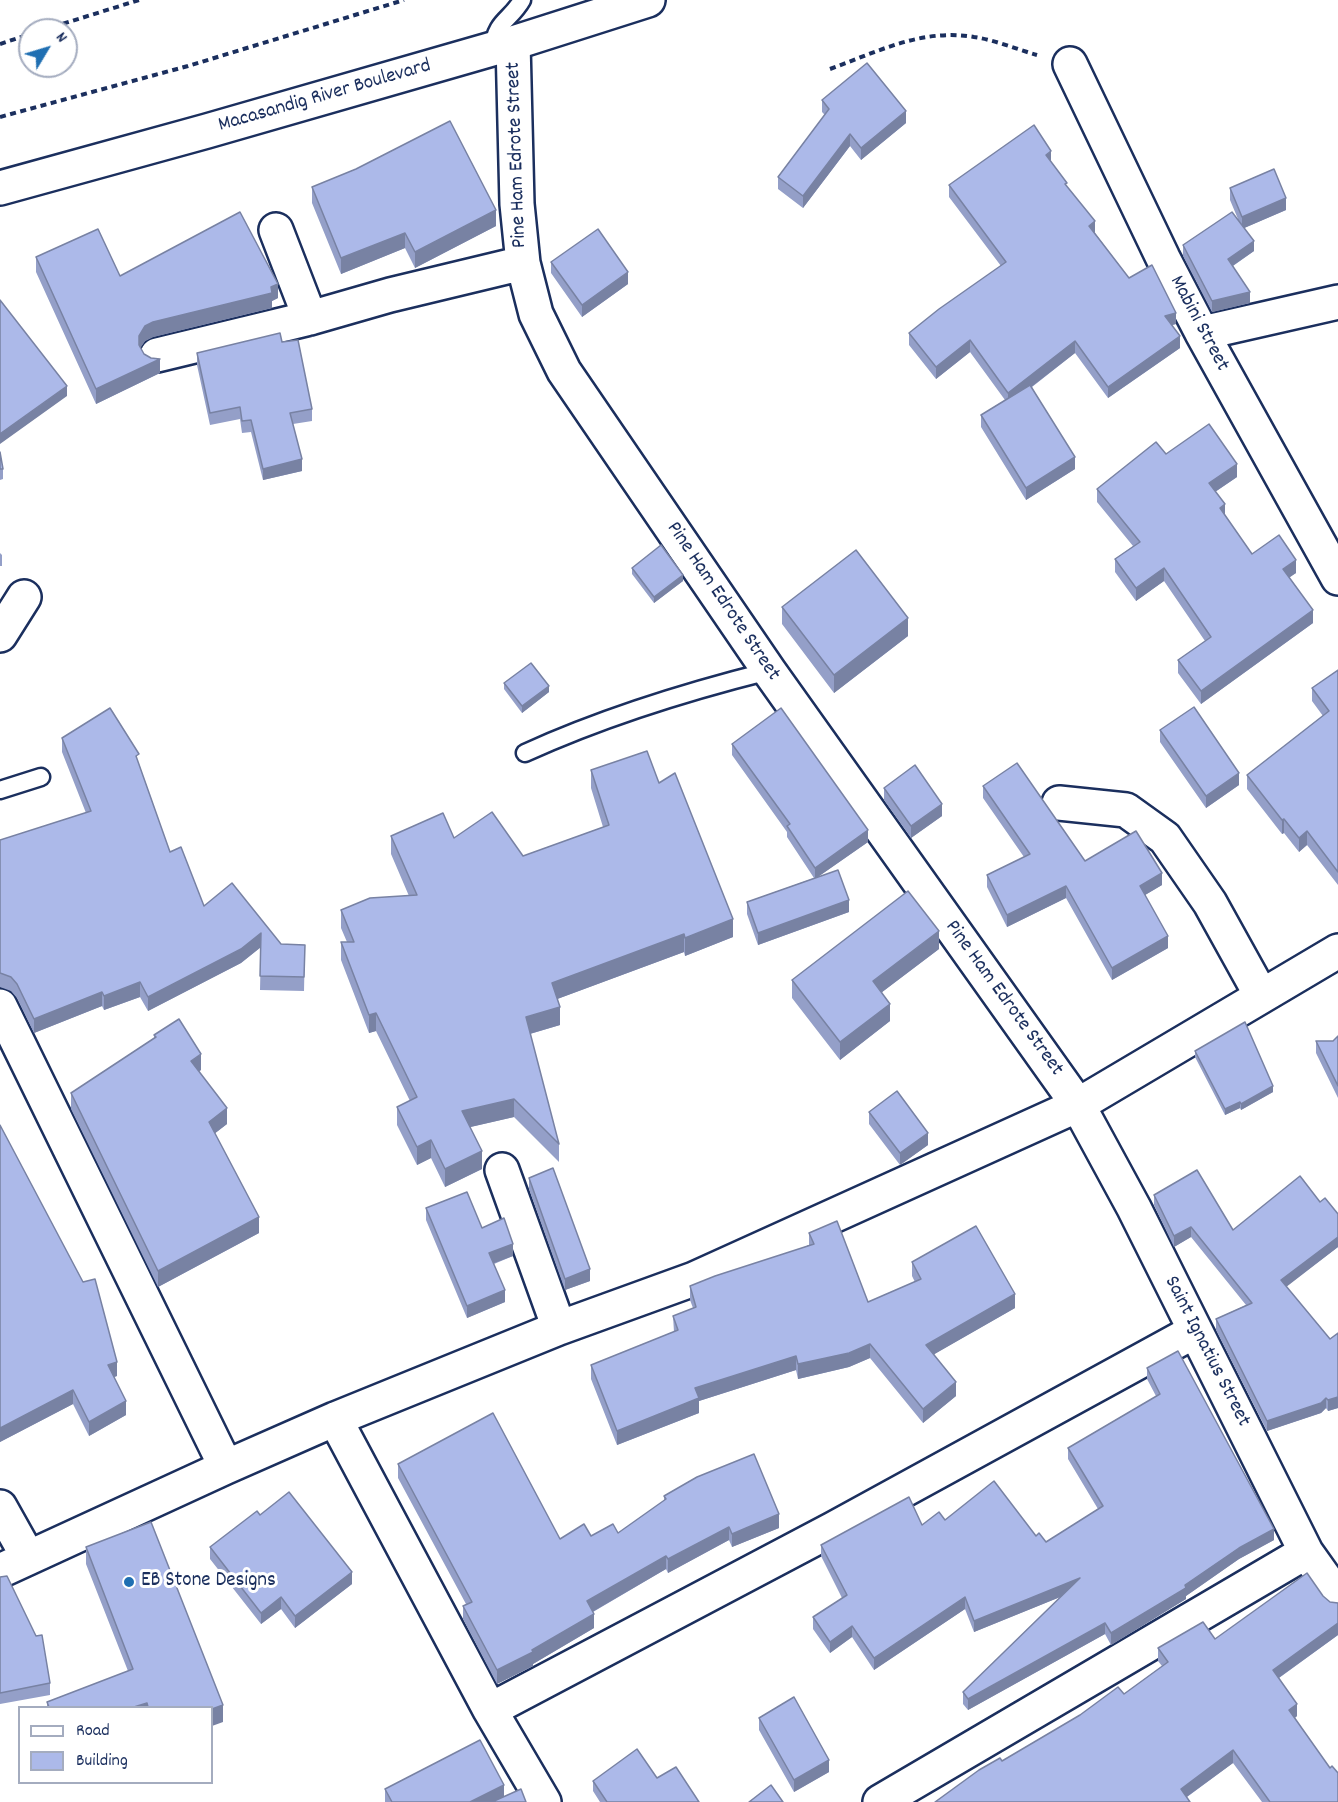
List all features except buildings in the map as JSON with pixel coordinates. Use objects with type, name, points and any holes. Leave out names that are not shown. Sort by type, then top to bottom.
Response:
[{"type":"street","name":"Macasandig River Boulevard","points":[[0,188],[503,46],[648,0]]},
{"type":"street","name":"Pine Ham Edrote Street","points":[[503,46],[523,263],[536,314],[564,371],[768,671],[1078,1105]]},
{"type":"street","name":"Mabini Street","points":[[1070,64],[1163,258],[1202,333],[1338,578]]},
{"type":"street","points":[[276,230],[310,318]]},
{"type":"street","points":[[157,355],[523,263]]},
{"type":"street","points":[[1202,333],[1338,303]]},
{"type":"street","points":[[0,635],[24,597]]},
{"type":"street","points":[[1059,803],[1126,810],[1165,838],[1210,903],[1261,995]]},
{"type":"street","points":[[0,1507],[14,1564],[335,1419],[559,1328],[694,1278],[1078,1105],[1338,951]]},
{"type":"street","points":[[0,1006],[226,1467]]},
{"type":"street","name":"Saint Ignatius Street","points":[[1078,1105],[1134,1208],[1306,1552],[1338,1597]]},
{"type":"street","points":[[501,1170],[559,1328]]},
{"type":"street","points":[[490,1710],[833,1529],[1195,1331]]},
{"type":"street","points":[[335,1419],[490,1710],[544,1802]]},
{"type":"street","points":[[880,1802],[1306,1552]]},
{"type":"lane","points":[[503,46],[494,35],[501,23],[522,0]]},
{"type":"lane","points":[[525,753],[624,712],[690,691],[768,671]]},
{"type":"lane","points":[[0,790],[41,777]]},
{"type":"path","points":[[78,19],[139,0]]},
{"type":"path","points":[[0,117],[188,66],[404,0]]},
{"type":"path","points":[[830,69],[916,37],[949,35],[975,37],[1070,64]]},
{"type":"path","points":[[0,44],[18,38]]},
{"type":"place","name":"EB Stone Designs","points":[[129,1582]]}]
